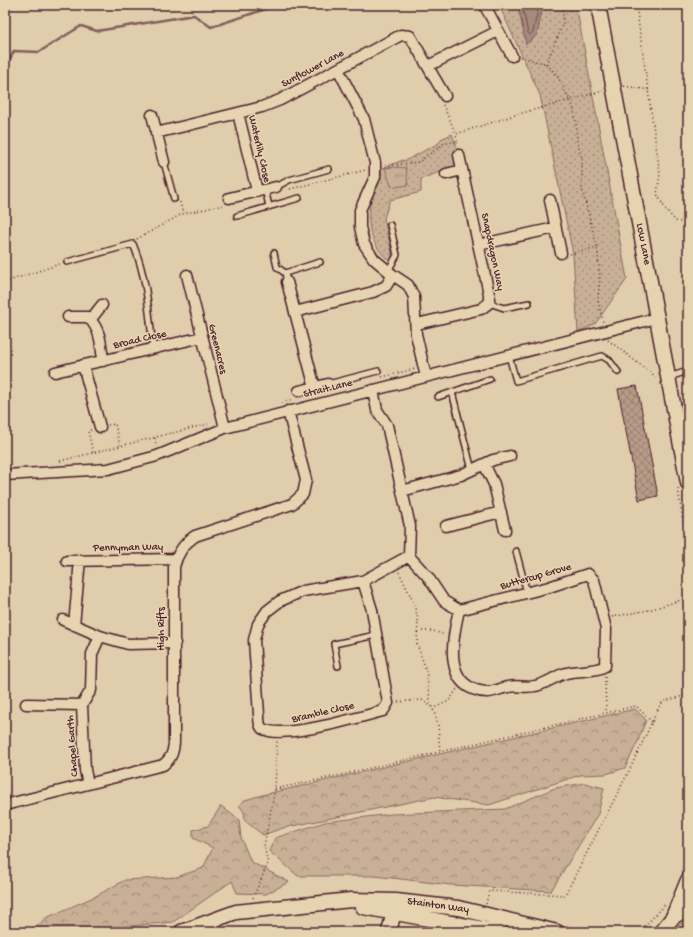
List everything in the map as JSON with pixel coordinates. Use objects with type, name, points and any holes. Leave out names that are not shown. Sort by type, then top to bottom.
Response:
[{"type":"main road","name":"Low Lane","points":[[598,5],[657,318],[664,379],[687,468],[682,483]]},
{"type":"main road","points":[[664,927],[684,878]]},
{"type":"main road","name":"Stainton Way","points":[[175,930],[236,912],[317,902],[372,908],[458,908],[557,932]]},
{"type":"main road","name":"Stainton Way","points":[[395,907],[500,932]]},
{"type":"main road","points":[[389,932],[395,907]]},
{"type":"main road","points":[[664,927],[688,908]]},
{"type":"street","points":[[486,8],[512,56]]},
{"type":"street","points":[[428,66],[498,31]]},
{"type":"street","name":"Sunflower Lane","points":[[156,133],[238,113],[280,100],[401,35],[410,36],[445,96]]},
{"type":"street","points":[[338,69],[364,119],[375,163],[375,177],[360,210],[360,227],[364,244],[374,259],[390,273],[408,284],[414,297],[417,324],[416,334],[426,377]]},
{"type":"street","name":"Waterlily Close","points":[[238,113],[261,190]]},
{"type":"street","points":[[152,115],[164,162]]},
{"type":"street","name":"Snapdragon Way","points":[[417,324],[481,309],[489,303],[489,294],[458,155]]},
{"type":"street","points":[[446,174],[462,170]]},
{"type":"street","points":[[229,198],[276,187]]},
{"type":"street","points":[[550,200],[555,228],[565,253]]},
{"type":"street","points":[[478,245],[555,228]]},
{"type":"street","points":[[295,312],[373,292],[386,286],[390,273]]},
{"type":"street","name":"Greenacres","points":[[187,275],[224,424]]},
{"type":"street","points":[[286,277],[315,388]]},
{"type":"street","points":[[90,319],[102,305]]},
{"type":"street","points":[[68,317],[88,317],[96,325],[100,336],[103,361]]},
{"type":"street","name":"Strait Lane","points":[[5,475],[108,469],[157,456],[224,424],[288,411],[657,318]]},
{"type":"street","name":"Broad Close","points":[[55,372],[202,337]]},
{"type":"street","points":[[83,365],[100,427]]},
{"type":"street","points":[[299,391],[328,384]]},
{"type":"street","points":[[373,390],[377,410],[387,425],[410,526],[409,556],[428,577],[444,601],[459,610],[451,650],[455,670],[463,681],[478,690],[488,692],[508,686],[535,686],[570,672],[599,669],[604,666]]},
{"type":"street","name":"High Rifts","points":[[5,805],[163,765],[169,761],[173,753],[174,743],[174,568],[176,559],[188,541],[195,536],[292,504],[303,494],[306,480],[288,411]]},
{"type":"street","points":[[402,491],[461,475],[484,464],[510,456]]},
{"type":"street","points":[[484,464],[494,484],[505,530]]},
{"type":"street","points":[[446,526],[501,512]]},
{"type":"street","name":"Bramble Close","points":[[388,703],[383,711],[289,733],[264,729],[260,726],[254,640],[258,624],[268,611],[280,601],[303,591],[363,581],[409,556]]},
{"type":"street","name":"Pennyman Way","points":[[67,561],[176,559]]},
{"type":"street","name":"Pennyman Way","points":[[74,625],[80,560]]},
{"type":"street","name":"Buttercup Grove","points":[[459,610],[527,593],[588,574],[594,580],[606,629],[604,666]]},
{"type":"street","points":[[363,581],[372,610],[388,703]]},
{"type":"street","points":[[63,620],[100,636],[128,644],[175,643]]},
{"type":"street","name":"Chapel Garth","points":[[88,784],[85,770],[82,706],[91,690],[92,654],[100,636]]},
{"type":"street","name":"Chapel Garth","points":[[26,704],[82,706]]},
{"type":"lane","points":[[164,162],[174,199]]},
{"type":"lane","points":[[276,187],[288,180],[329,168]]},
{"type":"lane","points":[[261,190],[269,206]]},
{"type":"lane","points":[[237,216],[299,198]]},
{"type":"lane","points":[[390,225],[397,255],[390,273]]},
{"type":"lane","points":[[68,262],[133,244],[140,261],[144,281],[153,349]]},
{"type":"lane","points":[[274,253],[277,267],[286,277],[320,262]]},
{"type":"lane","points":[[489,303],[504,308],[529,303]]},
{"type":"lane","points":[[509,356],[516,381],[602,356],[609,360],[618,372]]},
{"type":"lane","points":[[664,379],[688,371]]},
{"type":"lane","points":[[328,384],[378,372]]},
{"type":"lane","points":[[438,396],[490,379]]},
{"type":"lane","points":[[452,392],[472,470]]},
{"type":"lane","points":[[516,550],[527,593]]},
{"type":"lane","points":[[338,666],[334,644],[376,635]]},
{"type":"path","points":[[546,64],[563,24],[563,5]]},
{"type":"path","points":[[636,5],[660,174],[656,194],[666,210],[677,222],[688,221]]},
{"type":"path","points":[[512,56],[529,58],[546,64],[558,77],[570,99],[575,114],[576,142],[582,158],[584,197],[590,215],[597,248],[600,276],[598,306],[604,327],[603,332],[606,339],[664,379]]},
{"type":"path","points":[[445,96],[440,99],[456,134],[457,141]]},
{"type":"path","points":[[456,134],[570,99]]},
{"type":"path","points":[[126,246],[182,214],[230,203],[229,198]]},
{"type":"path","points":[[565,253],[597,248]]},
{"type":"path","points":[[5,282],[68,262]]},
{"type":"path","points":[[57,462],[224,424]]},
{"type":"path","points":[[682,483],[688,551]]},
{"type":"path","points":[[395,563],[418,618],[417,644],[426,670],[430,700],[434,708],[438,724],[440,752]]},
{"type":"path","points":[[604,619],[649,610],[688,598]]},
{"type":"path","points":[[418,631],[433,631],[453,638]]},
{"type":"path","points":[[604,666],[606,713]]},
{"type":"path","points":[[434,708],[449,701],[463,681]]},
{"type":"path","points":[[485,914],[489,891],[564,895],[664,701],[688,695]]},
{"type":"path","points":[[388,703],[422,700],[434,708]]},
{"type":"path","points":[[275,789],[636,706],[652,722]]},
{"type":"path","points":[[247,900],[254,898],[268,863],[264,846],[275,789],[277,731]]},
{"type":"path","points":[[684,878],[688,840]]},
{"type":"path","points":[[639,932],[668,901]]},
{"type":"path","points":[[155,932],[175,930]]},
{"type":"green space","points":[[499,5],[518,5],[526,44],[537,35],[543,5],[576,5],[627,279],[595,324],[578,332],[573,254],[540,95]]},
{"type":"green space","points":[[452,134],[458,151],[453,167],[421,179],[421,192],[390,200],[384,218],[392,253],[391,262],[378,249],[369,225],[370,207],[381,169],[403,160],[405,161],[439,143],[441,139]]},
{"type":"green space","points":[[385,168],[406,168],[408,185],[395,187],[391,186]]},
{"type":"green space","points":[[635,709],[646,720],[625,768],[606,774],[580,775],[489,805],[434,797],[283,828],[263,835],[245,821],[244,812],[239,805],[245,800],[262,795]]},
{"type":"green space","points":[[585,783],[604,788],[598,814],[551,891],[451,885],[375,876],[298,876],[269,851],[275,838],[325,822],[391,814],[505,809],[555,788]]},
{"type":"green space","points":[[221,806],[239,820],[241,838],[251,862],[289,882],[266,894],[237,893],[232,881],[173,922],[100,929],[97,932],[30,932],[46,918],[96,896],[125,880],[177,877],[203,868],[213,848],[193,838],[193,830],[208,826]]},
{"type":"green space","points":[[688,921],[688,932],[672,932],[680,924]]},
{"type":"water","points":[[518,5],[543,5],[537,35],[526,44]]},
{"type":"building","points":[[637,386],[658,496],[639,500],[618,389]]},
{"type":"waterway","points":[[5,69],[14,51],[39,52],[81,26],[97,31],[194,15],[211,27],[278,5]]}]
